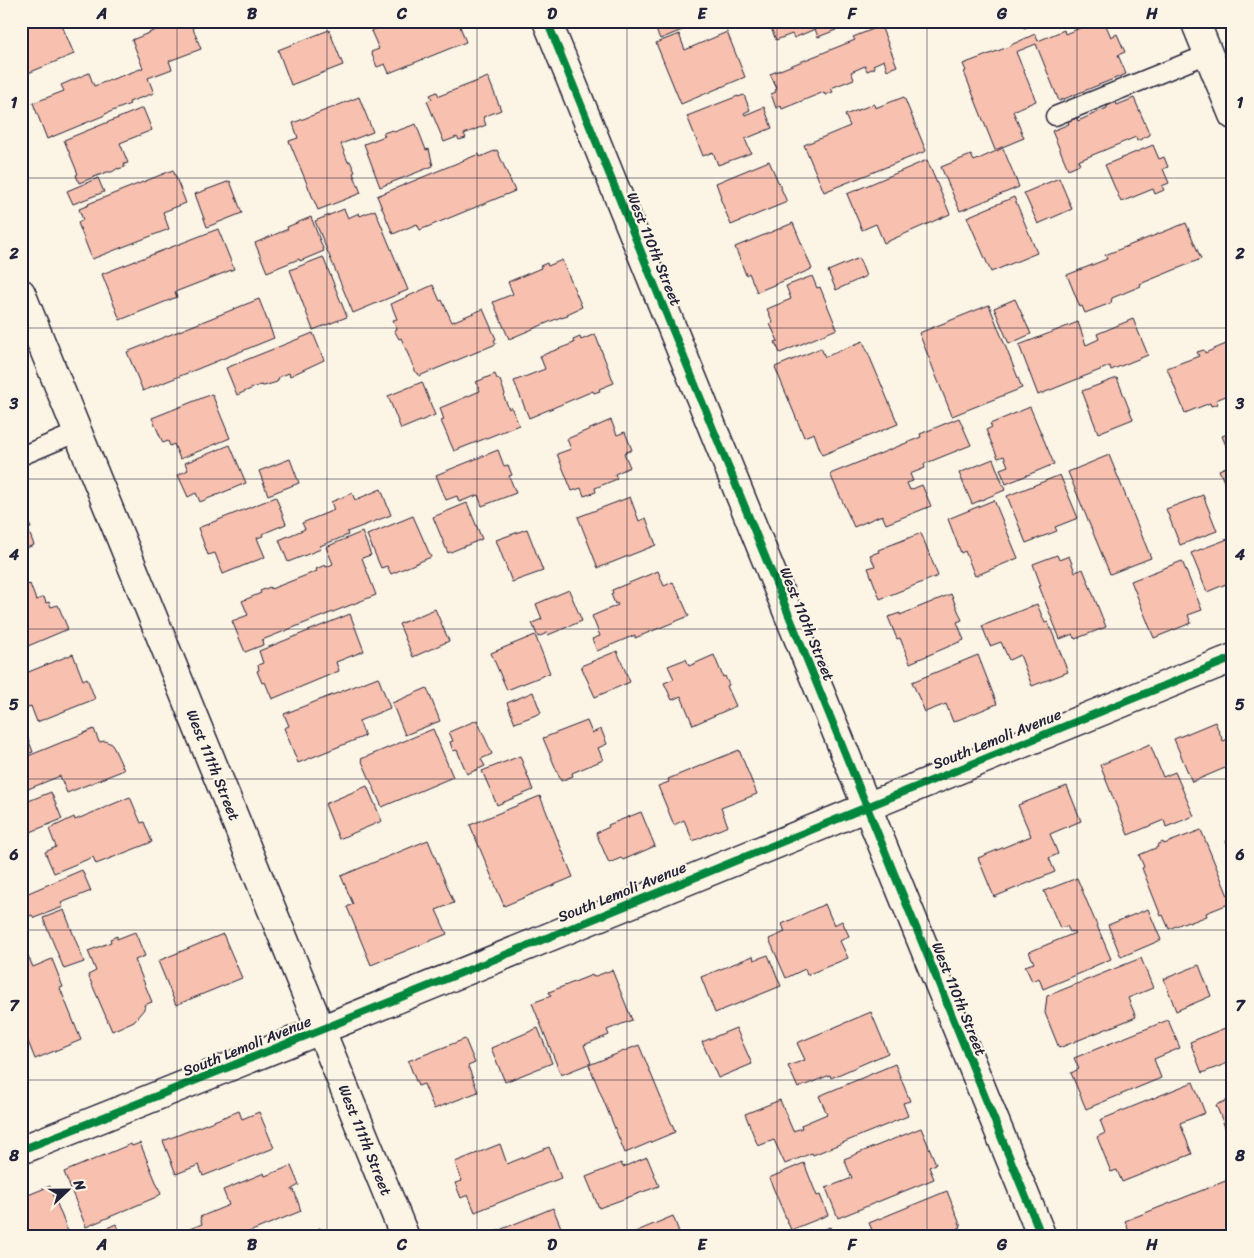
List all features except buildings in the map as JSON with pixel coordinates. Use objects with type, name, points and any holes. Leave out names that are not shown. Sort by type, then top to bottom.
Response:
[{"type":"street","name":"West 110th Street","points":[[547,21],[1042,1237]]},
{"type":"street","points":[[1195,21],[1233,115]]},
{"type":"street","name":"West 111th Street","points":[[21,293],[405,1237]]},
{"type":"street","name":"South Lemoli Avenue","points":[[21,1150],[321,1031],[866,806],[1233,658]]},
{"type":"lane","points":[[1055,116],[1208,54]]},
{"type":"lane","points":[[21,456],[78,432]]},
{"type":"cycle path","points":[[547,21],[1042,1237]]},
{"type":"cycle path","points":[[21,1150],[324,1029],[1233,658]]}]
